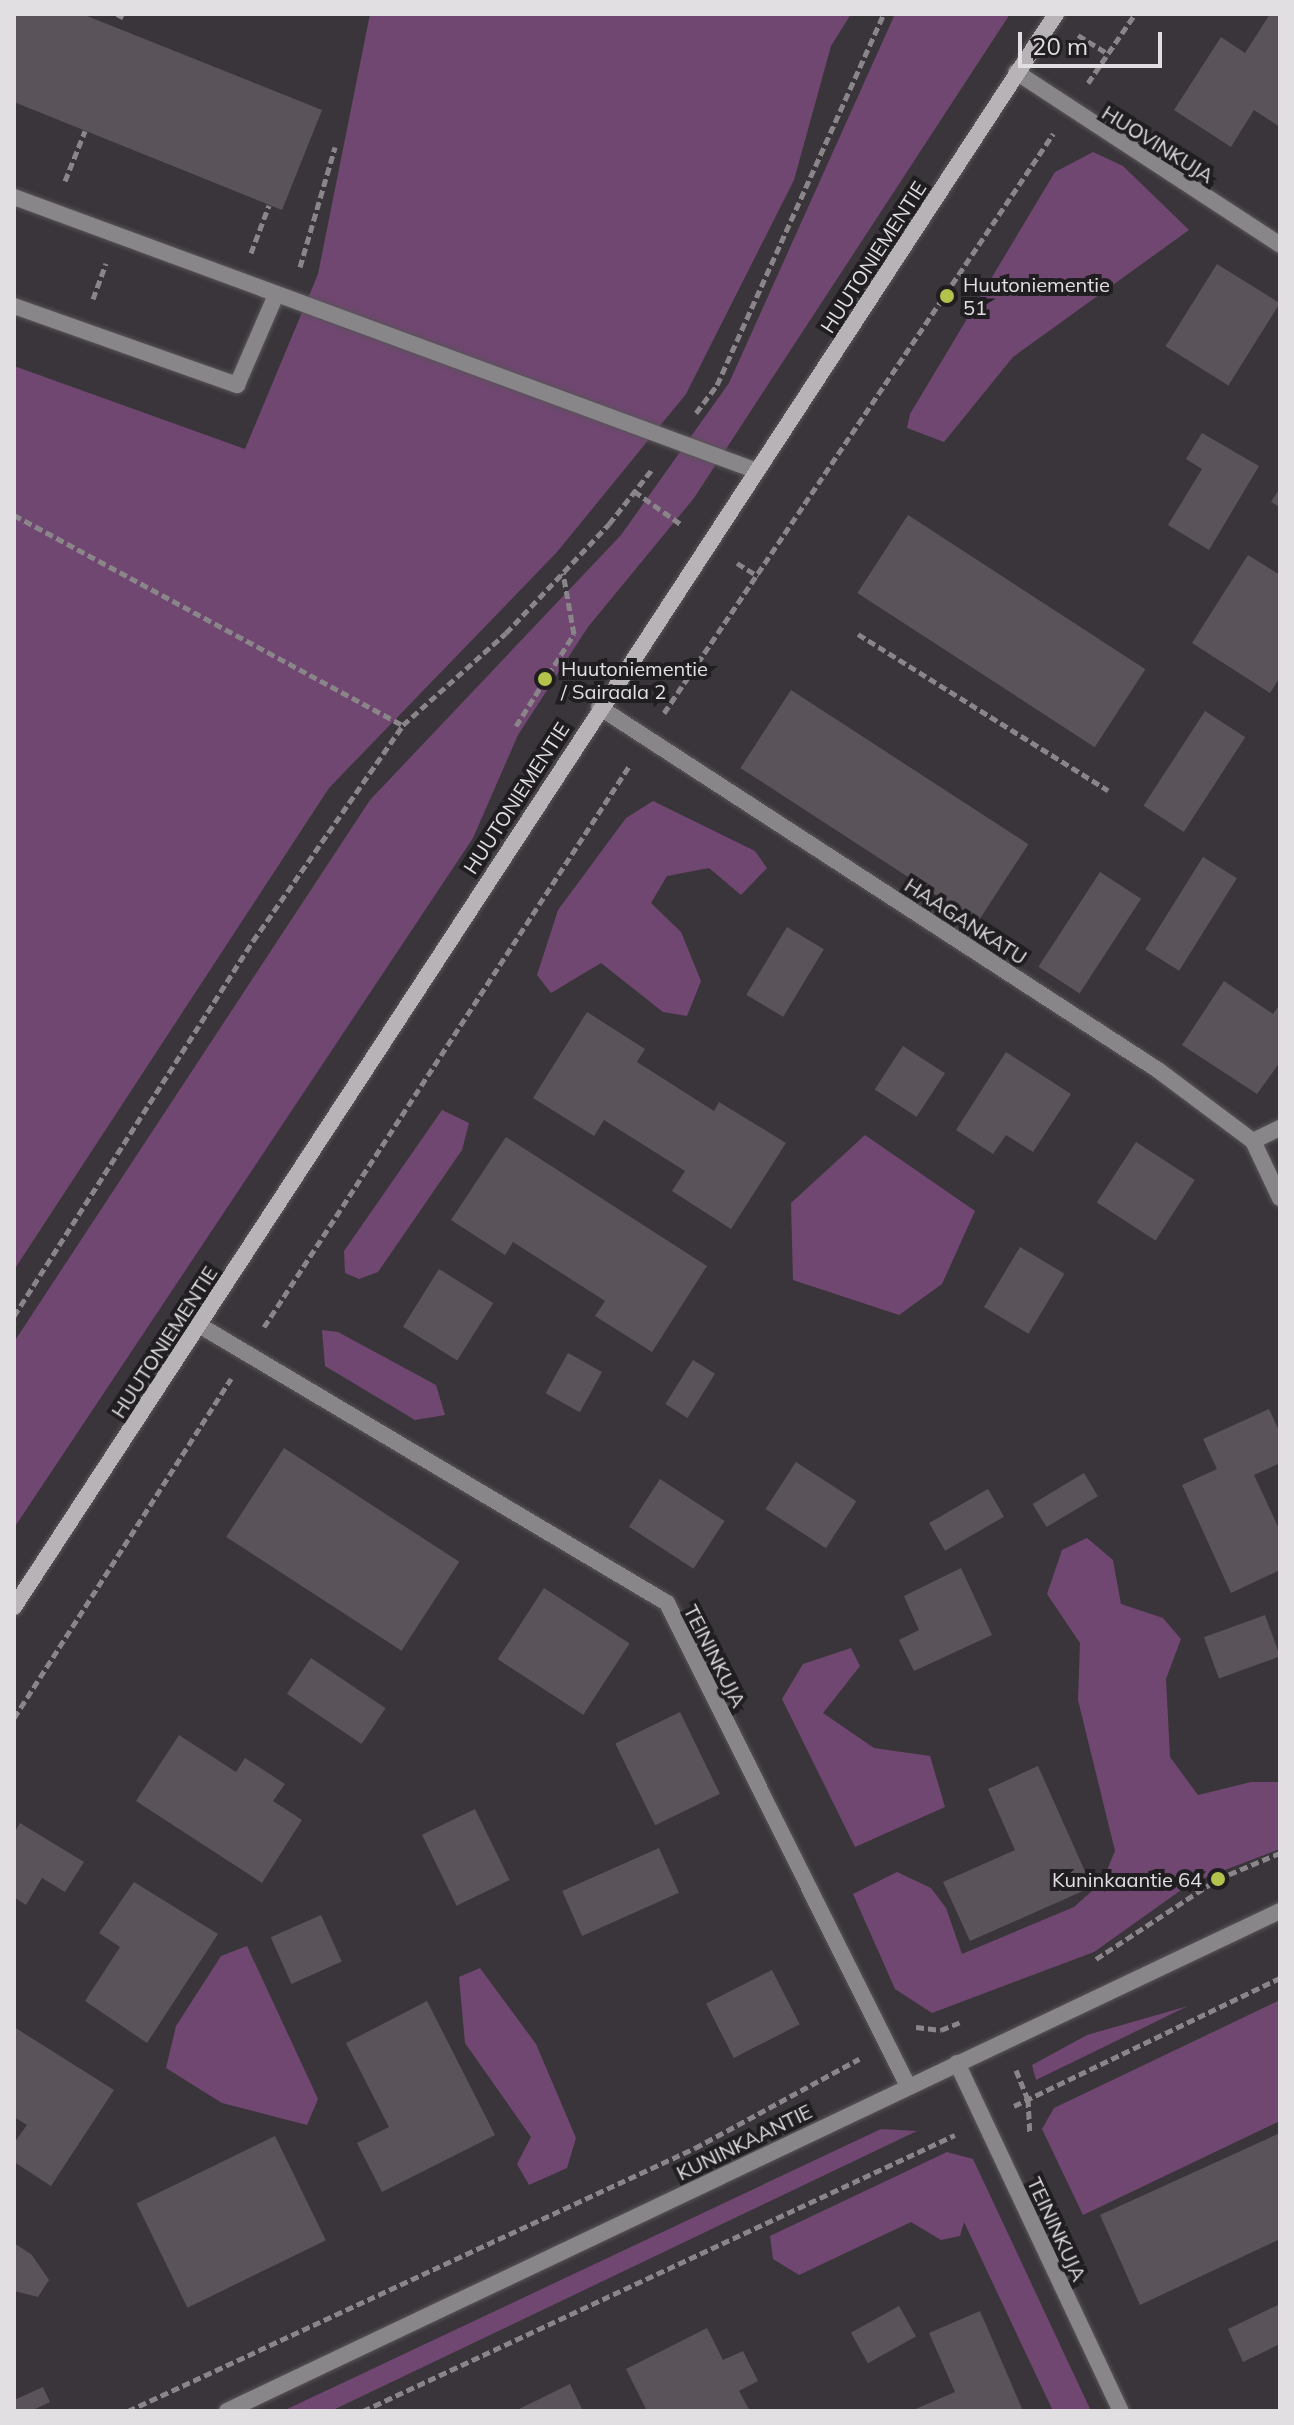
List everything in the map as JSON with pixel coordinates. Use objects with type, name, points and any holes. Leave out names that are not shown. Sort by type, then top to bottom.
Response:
[{"type":"main road","name":"HUUTONIEMENTIE","points":[[14,1607],[599,707],[1056,14]]},
{"type":"street","name":"HUOVINKUJA","points":[[1016,72],[1069,111],[1280,245]]},
{"type":"street","points":[[14,197],[282,300],[677,438],[757,471]]},
{"type":"street","points":[[14,306],[237,385],[282,300]]},
{"type":"street","name":"HAAGANKATU","points":[[599,707],[1158,1070],[1253,1141],[1280,1198]]},
{"type":"street","points":[[1253,1141],[1280,1128]]},
{"type":"street","name":"TEININKUJA","points":[[199,1325],[667,1603],[907,2084]]},
{"type":"street","name":"KUNINKAANTIE","points":[[227,2411],[392,2337],[907,2084],[1280,1911]]},
{"type":"street","name":"TEININKUJA","points":[[957,2063],[1121,2411]]},
{"type":"path","points":[[14,1316],[253,941],[403,725],[506,633],[562,573],[677,438],[717,385],[884,14]]},
{"type":"path","points":[[14,1718],[648,737],[1135,14]]},
{"type":"path","points":[[53,212],[85,131]]},
{"type":"path","points":[[282,300],[335,147]]},
{"type":"path","points":[[240,284],[269,205]]},
{"type":"path","points":[[82,330],[115,236]]},
{"type":"path","points":[[14,515],[403,725]]},
{"type":"path","points":[[516,726],[574,634],[562,573]]},
{"type":"path","points":[[858,634],[1108,790]]},
{"type":"path","points":[[1089,1963],[1218,1879],[1280,1853]]},
{"type":"path","points":[[363,2411],[986,2120],[1280,1978]]},
{"type":"path","points":[[128,2411],[695,2148],[917,2027],[941,2030],[965,2021]]},
{"type":"path","points":[[1003,2041],[1028,2099],[1029,2131],[1035,2146]]},
{"type":"shaded area","points":[[370,14],[851,14],[831,46],[794,180],[686,394],[557,552],[329,788],[14,1270],[14,366],[245,449],[318,274]]},
{"type":"shaded area","points":[[895,14],[1010,14],[694,498],[588,627],[518,735],[473,838],[14,1528],[14,1342],[370,800],[621,535],[729,383]]},
{"type":"shaded area","points":[[1093,152],[1123,166],[1189,230],[1013,357],[944,442],[907,428],[910,414],[1055,172]]},
{"type":"shaded area","points":[[653,801],[755,851],[767,868],[741,895],[709,868],[667,876],[651,903],[681,932],[701,981],[687,1016],[663,1012],[601,963],[551,993],[537,975],[558,910],[626,818]]},
{"type":"shaded area","points":[[442,1110],[469,1123],[462,1150],[378,1272],[359,1279],[345,1273],[344,1251]]},
{"type":"shaded area","points":[[865,1135],[975,1211],[942,1284],[899,1315],[793,1280],[791,1203]]},
{"type":"shaded area","points":[[322,1330],[338,1332],[436,1385],[445,1415],[415,1420],[325,1366]]},
{"type":"shaded area","points":[[1087,1538],[1113,1560],[1121,1604],[1163,1618],[1181,1639],[1166,1679],[1170,1757],[1198,1795],[1251,1782],[1280,1782],[1280,1849],[1191,1883],[1094,1952],[932,2013],[895,1989],[853,1894],[897,1872],[931,1888],[946,1908],[962,1954],[1074,1907],[1102,1882],[1115,1851],[1078,1700],[1080,1643],[1047,1594],[1062,1550]]},
{"type":"shaded area","points":[[851,1648],[860,1666],[823,1713],[874,1748],[930,1756],[945,1807],[855,1847],[782,1699],[803,1664]]},
{"type":"shaded area","points":[[247,1946],[318,2099],[307,2125],[222,2103],[166,2068],[176,2026],[221,1956]]},
{"type":"shaded area","points":[[480,1968],[536,2044],[576,2138],[567,2168],[529,2185],[517,2164],[531,2137],[465,2043],[459,1977]]},
{"type":"shaded area","points":[[1280,2000],[1280,2121],[1083,2215],[1042,2129],[1054,2108]]},
{"type":"shaded area","points":[[1188,2006],[1036,2080],[1032,2065],[1087,2035]]},
{"type":"shaded area","points":[[881,2129],[917,2131],[331,2411],[283,2411]]},
{"type":"shaded area","points":[[947,2152],[973,2159],[1091,2411],[1053,2411],[964,2222],[960,2236],[941,2240],[911,2222],[799,2275],[773,2259],[770,2236]]},
{"type":"building","points":[[15,14],[82,14],[322,110],[282,210],[14,102]]},
{"type":"building","points":[[1270,14],[1280,14],[1280,127],[1254,110],[1231,147],[1174,110],[1221,37],[1245,53]]},
{"type":"building","points":[[1217,264],[1280,303],[1228,385],[1166,346]]},
{"type":"building","points":[[1202,433],[1259,466],[1209,550],[1168,525],[1202,469],[1186,459]]},
{"type":"building","points":[[1280,488],[1280,507],[1271,502]]},
{"type":"building","points":[[908,515],[1145,669],[1095,747],[857,593]]},
{"type":"building","points":[[1248,555],[1280,575],[1280,677],[1270,693],[1192,643]]},
{"type":"building","points":[[791,690],[1028,844],[978,922],[740,768]]},
{"type":"building","points":[[1205,711],[1245,737],[1184,832],[1143,806]]},
{"type":"building","points":[[1203,857],[1237,878],[1179,971],[1145,949]]},
{"type":"building","points":[[1100,872],[1141,899],[1080,993],[1038,967]]},
{"type":"building","points":[[787,927],[824,949],[783,1017],[746,995]]},
{"type":"building","points":[[1224,981],[1273,1014],[1280,1004],[1280,1062],[1257,1094],[1182,1045]]},
{"type":"building","points":[[587,1012],[645,1049],[637,1062],[714,1111],[719,1102],[786,1143],[731,1229],[672,1191],[685,1171],[604,1120],[594,1136],[533,1098]]},
{"type":"building","points":[[903,1046],[945,1073],[917,1117],[875,1090]]},
{"type":"building","points":[[1006,1052],[1071,1094],[1033,1152],[1006,1135],[993,1154],[956,1130]]},
{"type":"building","points":[[506,1137],[707,1266],[652,1352],[595,1316],[605,1301],[513,1242],[505,1255],[451,1220]]},
{"type":"building","points":[[1136,1142],[1195,1180],[1155,1241],[1097,1202]]},
{"type":"building","points":[[1020,1247],[1065,1274],[1029,1334],[984,1307]]},
{"type":"building","points":[[439,1269],[493,1303],[457,1361],[403,1327]]},
{"type":"building","points":[[568,1353],[602,1372],[580,1412],[546,1393]]},
{"type":"building","points":[[693,1360],[715,1374],[687,1418],[665,1404]]},
{"type":"building","points":[[1269,1409],[1280,1433],[1280,1463],[1254,1475],[1280,1531],[1280,1570],[1231,1593],[1182,1485],[1217,1469],[1203,1439]]},
{"type":"building","points":[[284,1448],[459,1562],[402,1651],[226,1537]]},
{"type":"building","points":[[796,1462],[856,1501],[826,1548],[766,1509]]},
{"type":"building","points":[[1084,1473],[1098,1496],[1046,1527],[1033,1504]]},
{"type":"building","points":[[660,1479],[725,1521],[694,1569],[629,1527]]},
{"type":"building","points":[[988,1489],[1004,1517],[945,1551],[929,1523]]},
{"type":"building","points":[[961,1568],[992,1635],[914,1671],[899,1640],[919,1630],[904,1596]]},
{"type":"building","points":[[544,1588],[630,1644],[583,1715],[498,1659]]},
{"type":"building","points":[[1265,1615],[1280,1656],[1219,1679],[1204,1637]]},
{"type":"building","points":[[311,1658],[386,1708],[362,1744],[287,1694]]},
{"type":"building","points":[[680,1712],[720,1794],[655,1825],[615,1744]]},
{"type":"building","points":[[179,1735],[236,1772],[245,1758],[285,1784],[273,1801],[302,1820],[262,1883],[136,1801]]},
{"type":"building","points":[[1038,1766],[1092,1887],[970,1941],[943,1882],[1015,1850],[988,1789]]},
{"type":"building","points":[[475,1809],[510,1880],[457,1906],[422,1835]]},
{"type":"building","points":[[20,1823],[84,1862],[65,1892],[42,1878],[26,1905],[14,1897],[14,1833]]},
{"type":"building","points":[[659,1848],[679,1893],[582,1936],[562,1891]]},
{"type":"building","points":[[134,1882],[218,1934],[147,2043],[85,2001],[120,1947],[99,1933]]},
{"type":"building","points":[[321,1915],[342,1962],[291,1984],[271,1937]]},
{"type":"building","points":[[772,1970],[800,2024],[734,2058],[706,2004]]},
{"type":"building","points":[[427,2001],[495,2135],[382,2192],[357,2143],[389,2127],[346,2043]]},
{"type":"building","points":[[14,2027],[114,2090],[51,2186],[14,2162],[14,2143],[27,2125],[14,2117]]},
{"type":"building","points":[[1280,2133],[1280,2239],[1140,2305],[1100,2215]]},
{"type":"building","points":[[275,2136],[326,2240],[187,2308],[137,2204]]},
{"type":"building","points":[[14,2243],[32,2255],[49,2280],[38,2297],[14,2291]]},
{"type":"building","points":[[1280,2304],[1280,2344],[1243,2362],[1228,2329]]},
{"type":"building","points":[[899,2306],[916,2337],[868,2363],[851,2333]]},
{"type":"building","points":[[980,2311],[1023,2411],[911,2411],[955,2392],[929,2333]]},
{"type":"building","points":[[707,2328],[723,2360],[743,2351],[758,2381],[739,2391],[750,2411],[647,2411],[626,2369]]},
{"type":"building","points":[[570,2384],[583,2411],[515,2411]]},
{"type":"building","points":[[43,2387],[50,2402],[31,2411],[14,2411],[14,2400]]},
{"type":"place","name":"Huutoniementie 51","points":[[947,296]]},
{"type":"place","name":"Huutoniementie / Sairaala 2","points":[[545,679]]},
{"type":"place","name":"Kuninkaantie 64","points":[[1218,1879]]}]
